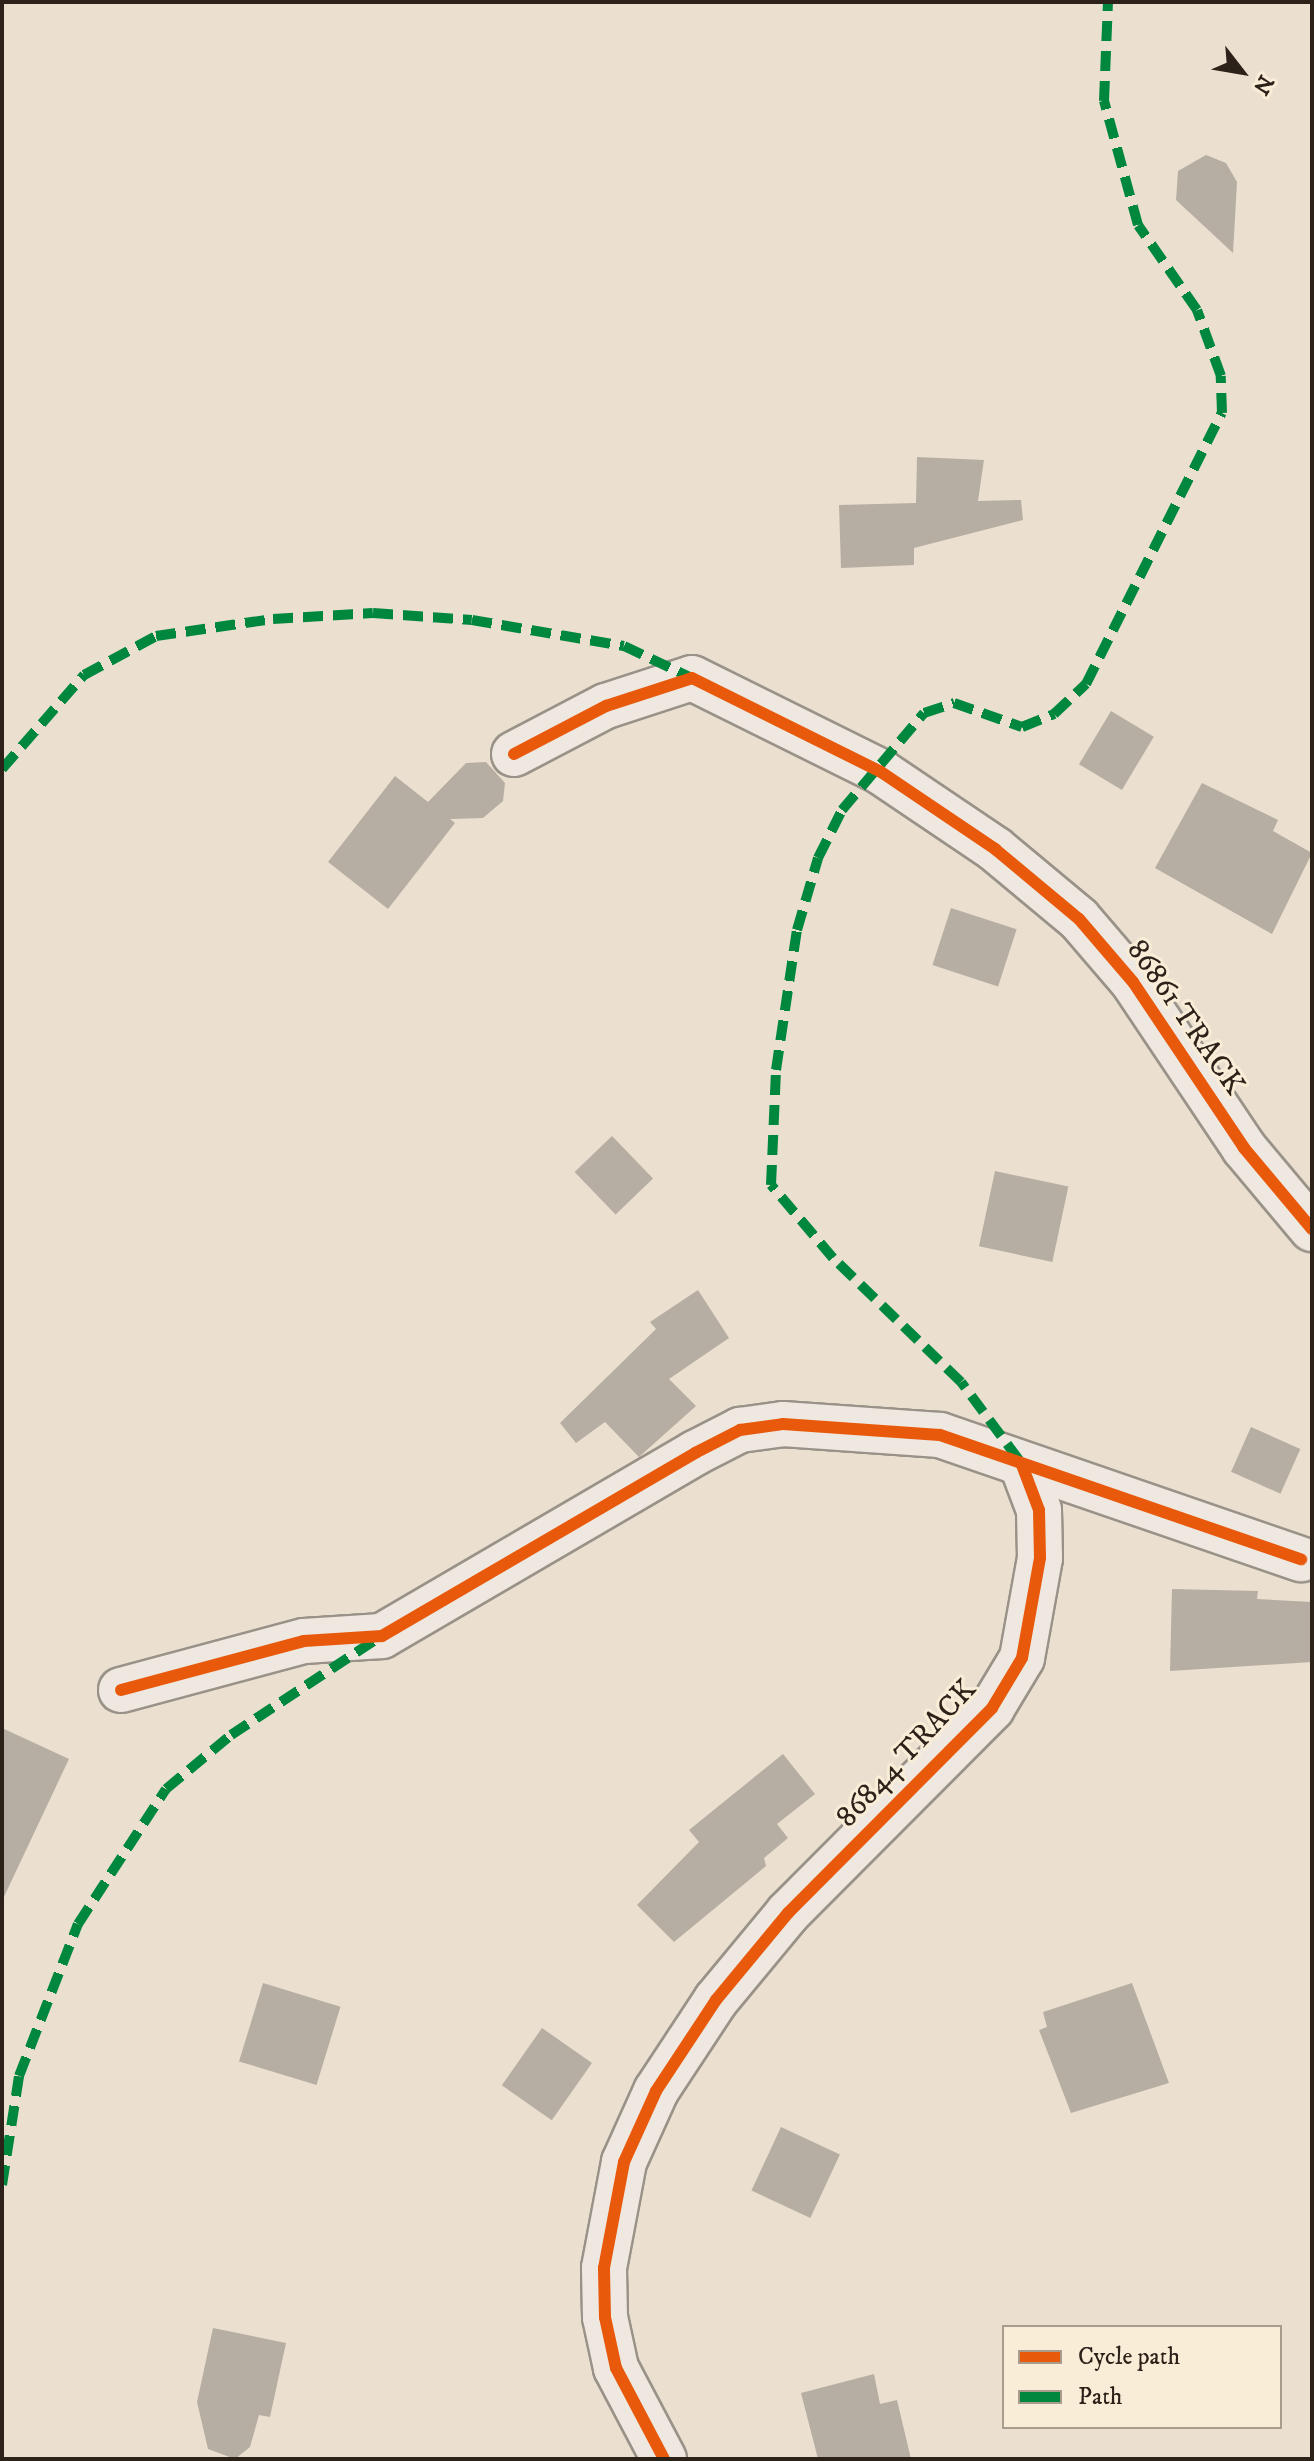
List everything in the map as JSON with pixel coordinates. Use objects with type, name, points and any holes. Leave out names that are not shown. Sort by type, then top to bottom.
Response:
[{"type":"street","name":"86861 TRACK","points":[[514,754],[606,706],[692,678],[881,772],[995,849],[1079,919],[1133,982],[1244,1148],[1312,1229]]},
{"type":"street","points":[[121,1690],[304,1641],[382,1636],[740,1430],[877,1425],[940,1435],[1301,1559]]},
{"type":"street","name":"86844 TRACK","points":[[664,2459],[616,2368],[605,2317],[604,2268],[624,2162],[656,2091],[716,2000],[788,1913],[992,1708],[1022,1658],[1040,1558],[1039,1510],[1022,1465]]},
{"type":"building","points":[[1206,155],[1226,163],[1237,182],[1233,253],[1176,200],[1178,171]]},
{"type":"building","points":[[917,457],[984,460],[978,501],[1021,500],[1023,520],[914,548],[914,565],[841,568],[839,505],[916,503]]},
{"type":"building","points":[[1111,711],[1154,737],[1122,790],[1079,764]]},
{"type":"building","points":[[486,762],[505,783],[503,801],[483,818],[450,819],[455,823],[388,909],[328,862],[395,776],[428,802],[466,763]]},
{"type":"building","points":[[1202,783],[1278,820],[1273,831],[1312,853],[1272,934],[1155,868]]},
{"type":"building","points":[[951,908],[1017,929],[998,986],[932,965]]},
{"type":"building","points":[[612,1136],[653,1178],[616,1215],[575,1172]]},
{"type":"building","points":[[995,1171],[1068,1187],[1052,1262],[979,1246]]},
{"type":"building","points":[[698,1290],[729,1338],[669,1379],[696,1406],[639,1457],[605,1422],[576,1443],[560,1423],[656,1329],[650,1322]]},
{"type":"building","points":[[1251,1427],[1300,1449],[1280,1494],[1231,1472]]},
{"type":"building","points":[[1172,1589],[1258,1591],[1257,1599],[1312,1602],[1312,1662],[1170,1671]]},
{"type":"building","points":[[2,1728],[69,1759],[2,1901]]},
{"type":"building","points":[[783,1754],[815,1794],[777,1824],[788,1838],[764,1858],[766,1866],[674,1942],[637,1905],[699,1842],[689,1830]]},
{"type":"building","points":[[263,1983],[340,2007],[316,2085],[239,2061]]},
{"type":"building","points":[[1132,1983],[1169,2083],[1071,2113],[1039,2030],[1047,2027],[1043,2012]]},
{"type":"building","points":[[542,2028],[592,2063],[552,2120],[502,2085]]},
{"type":"building","points":[[781,2127],[840,2154],[810,2218],[751,2190]]},
{"type":"building","points":[[213,2328],[286,2343],[270,2417],[259,2415],[250,2447],[235,2459],[208,2449],[197,2402]]},
{"type":"building","points":[[874,2374],[880,2404],[897,2400],[911,2459],[818,2459],[801,2393]]},
{"type":"marked path","points":[[1019,1460],[961,1382],[833,1258],[771,1185],[776,1070],[797,930],[818,858],[842,810],[924,713],[954,703],[1022,727],[1054,714],[1086,684],[1222,413],[1221,376],[1197,310],[1138,225],[1104,101],[1108,2]]},
{"type":"marked path","points":[[2,769],[84,675],[156,636],[273,619],[373,613],[472,620],[624,646],[692,678]]},
{"type":"marked path","points":[[2,2185],[19,2076],[78,1924],[166,1789],[231,1735],[375,1640]]},
{"type":"cycle path","points":[[514,754],[606,706],[692,678],[881,772],[995,849],[1079,919],[1133,982],[1244,1148],[1312,1229]]},
{"type":"cycle path","points":[[121,1690],[304,1641],[382,1636],[695,1453],[740,1430],[783,1424],[940,1435],[1301,1559]]},
{"type":"cycle path","points":[[664,2459],[616,2368],[605,2317],[604,2268],[624,2162],[656,2091],[716,2000],[788,1913],[992,1708],[1022,1658],[1040,1558],[1039,1510],[1022,1465]]}]
